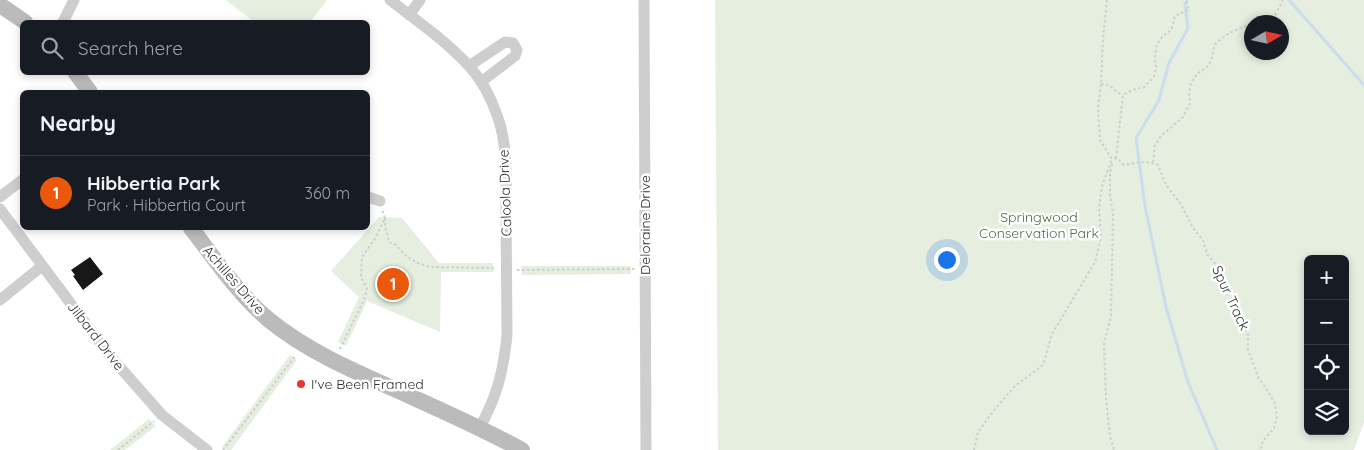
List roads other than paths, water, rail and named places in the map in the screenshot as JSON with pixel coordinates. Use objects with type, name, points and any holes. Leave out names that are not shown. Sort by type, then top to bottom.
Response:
[{"type":"street","points":[[64,20],[74,0]]},
{"type":"street","name":"Caloola Drive","points":[[390,0],[448,46],[469,66],[481,82],[498,116],[506,167],[507,335],[500,380],[480,428]]},
{"type":"street","points":[[409,15],[420,0]]},
{"type":"street","name":"Deloraine Drive","points":[[644,0],[646,450]]},
{"type":"street","points":[[0,5],[22,20]]},
{"type":"street","points":[[469,66],[505,42],[513,42],[517,50],[515,56],[481,82]]},
{"type":"street","points":[[77,75],[88,90]]},
{"type":"street","points":[[0,197],[20,182]]},
{"type":"street","points":[[370,198],[380,201]]},
{"type":"street","name":"Jilbard Drive","points":[[0,209],[110,356],[162,415],[207,450]]},
{"type":"street","name":"Achilles Drive","points":[[193,230],[247,298],[269,320],[304,345],[334,362],[480,428],[522,450]]},
{"type":"street","points":[[0,300],[42,266]]},
{"type":"waterway","points":[[1187,0],[1185,5],[1188,28],[1169,63],[1159,100],[1136,138],[1145,206],[1166,307],[1188,382],[1217,450]]},
{"type":"waterway","points":[[1289,0],[1364,85]]},
{"type":"place","name":"Hibbertia Park","points":[[393,284]]},
{"type":"place","name":"I've Been Framed","points":[[301,384]]},
{"type":"park label","name":"Springwood Conservation Park","points":[[1039,226]]}]
